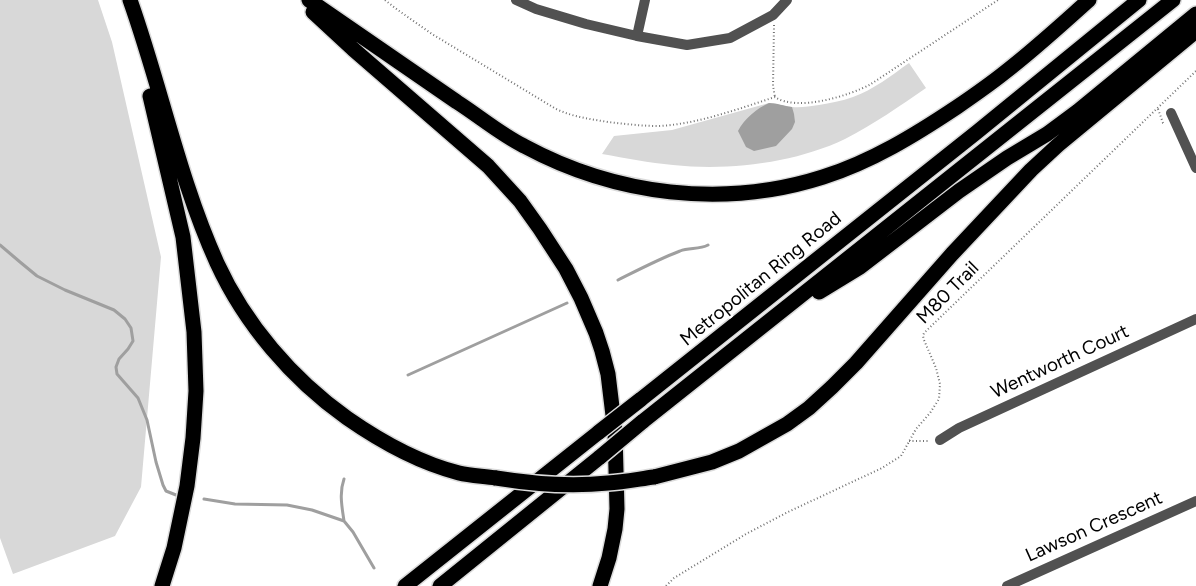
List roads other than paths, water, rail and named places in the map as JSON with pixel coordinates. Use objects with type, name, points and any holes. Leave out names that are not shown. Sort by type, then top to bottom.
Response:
[{"type":"highway","points":[[129,0],[139,25],[204,231],[217,264],[236,300],[257,331],[279,357],[302,381],[335,409],[369,433],[421,460],[459,473],[521,482],[578,485],[607,484],[654,477],[712,462],[739,451],[787,424],[832,388],[952,254],[1031,170],[1064,140],[1194,32]]},
{"type":"highway","points":[[129,0],[183,237],[194,332],[196,391],[187,486],[174,548],[162,586]]},
{"type":"highway","points":[[301,0],[353,49],[488,166],[520,201],[540,229],[581,298],[596,333],[608,374],[615,432],[616,522],[609,558],[600,586]]},
{"type":"highway","points":[[309,0],[521,145],[547,158],[604,179],[635,187],[661,192],[719,195],[755,192],[823,177],[884,151],[941,118],[1004,74],[1089,0]]},
{"type":"highway","name":"Metropolitan Ring Road","points":[[404,586],[900,194],[1139,0]]},
{"type":"highway","name":"Metropolitan Ring Road","points":[[440,586],[642,422],[1173,0]]},
{"type":"highway","points":[[768,323],[860,267],[959,191],[1070,117],[1196,14]]},
{"type":"street","points":[[516,0],[536,9],[586,24],[687,45],[730,38],[773,15],[786,0]]},
{"type":"street","points":[[637,36],[645,0]]},
{"type":"street","points":[[1171,113],[1196,168]]},
{"type":"street","name":"Wentworth Court","points":[[940,440],[959,428],[1196,319]]},
{"type":"street","name":"Lawson Crescent","points":[[1007,586],[1196,501]]},
{"type":"waterway","points":[[0,245],[37,276],[114,310],[125,319],[131,328],[133,341],[119,359],[116,367],[117,374],[138,398],[147,420],[163,485],[166,491],[176,495]]},
{"type":"waterway","points":[[618,280],[680,251],[708,245]]},
{"type":"waterway","points":[[408,375],[567,303]]},
{"type":"waterway","points":[[344,479],[341,495],[344,521]]},
{"type":"waterway","points":[[204,499],[235,504],[287,505],[312,510],[344,521],[353,532],[374,568]]}]
